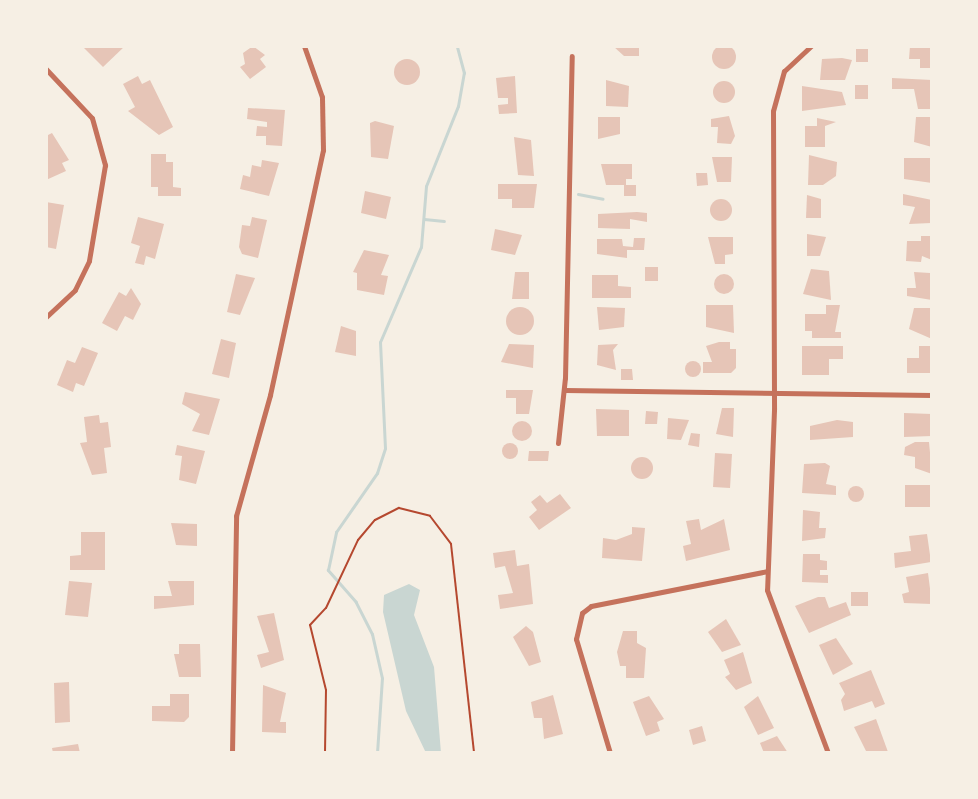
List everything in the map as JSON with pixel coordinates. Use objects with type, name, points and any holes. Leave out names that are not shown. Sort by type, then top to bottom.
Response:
[{"type":"street","points":[[232,753],[236,516],[270,395],[323,150],[322,97],[304,46]]},
{"type":"street","points":[[811,46],[784,71],[773,111],[772,393],[767,571],[773,616],[828,753]]},
{"type":"street","points":[[558,443],[565,390],[572,56]]},
{"type":"street","points":[[46,69],[92,118],[105,165],[89,261],[75,290],[46,317]]},
{"type":"street","points":[[565,390],[932,395]]},
{"type":"street","points":[[610,753],[576,639],[582,613],[591,606],[767,571]]},
{"type":"path","points":[[325,753],[326,690],[310,625],[333,595],[358,540],[392,509],[423,512],[445,532],[454,559],[474,753]]},
{"type":"shaded area","points":[[409,584],[420,590],[414,615],[434,667],[441,753],[426,753],[406,711],[383,612],[384,595]]},
{"type":"building","points":[[724,45],[733,48],[736,57],[733,66],[724,69],[715,66],[712,57],[715,48]]},
{"type":"building","points":[[82,46],[125,46],[103,67]]},
{"type":"building","points":[[253,46],[265,55],[260,59],[266,67],[250,79],[240,67],[245,64],[243,53]]},
{"type":"building","points":[[613,46],[639,46],[639,56],[624,56]]},
{"type":"building","points":[[910,46],[932,46],[932,68],[920,68],[920,59],[909,59]]},
{"type":"building","points":[[856,49],[868,49],[868,62],[856,62]]},
{"type":"building","points":[[407,59],[416,63],[420,72],[416,81],[407,85],[398,81],[394,72],[398,63]]},
{"type":"building","points":[[822,59],[852,60],[845,80],[820,80]]},
{"type":"building","points":[[138,76],[142,84],[150,80],[173,127],[159,135],[128,111],[135,107],[123,84]]},
{"type":"building","points":[[515,76],[517,113],[499,114],[498,105],[508,104],[508,98],[498,98],[496,78]]},
{"type":"building","points":[[892,78],[932,80],[932,109],[918,109],[914,89],[892,89]]},
{"type":"building","points":[[606,80],[629,86],[628,107],[606,106]]},
{"type":"building","points":[[724,81],[735,92],[724,103],[713,92]]},
{"type":"building","points":[[855,85],[868,85],[868,99],[855,99]]},
{"type":"building","points":[[802,86],[842,92],[846,105],[802,111]]},
{"type":"building","points":[[248,108],[285,110],[282,146],[266,145],[266,136],[256,136],[257,126],[267,127],[267,122],[247,119]]},
{"type":"building","points":[[729,116],[735,136],[731,144],[717,143],[718,127],[711,127],[711,119]]},
{"type":"building","points":[[598,117],[620,117],[620,134],[598,139]]},
{"type":"building","points":[[916,117],[932,117],[932,147],[914,142]]},
{"type":"building","points":[[817,118],[836,122],[825,126],[825,147],[805,147],[805,126],[817,126]]},
{"type":"building","points":[[375,121],[394,126],[388,159],[371,157],[370,123]]},
{"type":"building","points":[[52,133],[69,160],[62,163],[66,171],[46,180],[46,136]]},
{"type":"building","points":[[514,137],[531,140],[534,176],[518,175]]},
{"type":"building","points":[[151,154],[166,154],[166,162],[173,162],[173,187],[181,188],[181,196],[158,196],[158,187],[151,187]]},
{"type":"building","points":[[809,155],[837,162],[836,176],[823,185],[808,185]]},
{"type":"building","points":[[712,157],[732,157],[731,182],[717,182]]},
{"type":"building","points":[[904,158],[932,158],[932,183],[904,179]]},
{"type":"building","points":[[262,160],[279,163],[269,196],[240,189],[243,175],[250,177],[252,165],[261,167]]},
{"type":"building","points":[[601,164],[632,164],[632,179],[626,179],[626,185],[636,185],[636,196],[624,196],[624,185],[606,185]]},
{"type":"building","points":[[696,173],[707,173],[708,185],[697,186]]},
{"type":"building","points":[[498,184],[537,184],[534,208],[512,208],[512,199],[498,199]]},
{"type":"building","points":[[365,191],[391,197],[386,219],[361,213]]},
{"type":"building","points":[[903,194],[932,200],[931,223],[909,224],[915,207],[903,205]]},
{"type":"building","points":[[807,195],[821,199],[821,218],[806,218]]},
{"type":"building","points":[[717,199],[725,199],[732,210],[725,221],[717,221],[710,214],[710,206]]},
{"type":"building","points":[[46,202],[64,205],[56,249],[46,247]]},
{"type":"building","points":[[647,213],[647,222],[630,219],[630,229],[598,228],[598,214]]},
{"type":"building","points":[[138,217],[164,224],[155,259],[146,256],[144,265],[135,263],[140,246],[131,243]]},
{"type":"building","points":[[252,217],[267,220],[258,258],[242,254],[239,247],[242,225],[250,226]]},
{"type":"building","points":[[495,229],[522,235],[515,255],[491,250]]},
{"type":"building","points":[[807,234],[826,237],[820,256],[807,256]]},
{"type":"building","points":[[921,236],[932,236],[932,260],[922,256],[921,262],[906,261],[907,241],[921,241]]},
{"type":"building","points":[[708,237],[733,237],[733,254],[725,255],[725,264],[715,264]]},
{"type":"building","points":[[634,238],[645,238],[644,250],[627,250],[627,258],[597,254],[597,239],[622,239],[623,246],[633,247]]},
{"type":"building","points":[[364,250],[389,255],[381,275],[388,276],[384,295],[357,290],[357,273],[353,272]]},
{"type":"building","points":[[645,267],[658,267],[658,281],[645,281]]},
{"type":"building","points":[[811,269],[829,271],[831,300],[803,294]]},
{"type":"building","points":[[515,272],[529,272],[529,299],[512,299]]},
{"type":"building","points":[[914,272],[930,273],[932,300],[907,296],[907,288],[916,288]]},
{"type":"building","points":[[236,274],[255,278],[240,315],[227,312]]},
{"type":"building","points":[[724,274],[731,277],[734,284],[731,291],[724,294],[717,291],[714,284],[717,277]]},
{"type":"building","points":[[592,275],[618,275],[618,286],[631,287],[631,298],[592,298]]},
{"type":"building","points":[[131,288],[141,304],[133,320],[125,316],[117,331],[102,323],[119,292],[126,296]]},
{"type":"building","points":[[706,305],[733,305],[734,333],[706,327]]},
{"type":"building","points":[[826,305],[840,305],[835,332],[841,332],[841,338],[812,338],[812,331],[805,331],[805,314],[826,314]]},
{"type":"building","points":[[520,307],[530,311],[534,321],[530,331],[520,335],[510,331],[506,321],[510,311]]},
{"type":"building","points":[[597,307],[625,308],[624,327],[599,330]]},
{"type":"building","points":[[914,308],[932,308],[932,339],[909,329]]},
{"type":"building","points":[[341,326],[356,331],[356,356],[335,352]]},
{"type":"building","points":[[221,339],[236,343],[229,378],[212,374]]},
{"type":"building","points":[[730,342],[730,349],[736,349],[736,368],[731,373],[703,373],[703,362],[712,362],[706,346]]},
{"type":"building","points":[[509,344],[534,345],[533,368],[501,362]]},
{"type":"building","points":[[618,344],[613,350],[616,370],[597,365],[598,345]]},
{"type":"building","points":[[802,346],[843,346],[843,359],[829,359],[829,375],[802,375]]},
{"type":"building","points":[[919,346],[932,346],[932,373],[907,373],[907,358],[919,358]]},
{"type":"building","points":[[82,347],[98,353],[84,386],[76,383],[73,392],[57,385],[67,360],[75,363]]},
{"type":"building","points":[[693,361],[701,369],[693,377],[685,369]]},
{"type":"building","points":[[621,369],[632,369],[633,380],[621,380]]},
{"type":"building","points":[[506,390],[533,390],[529,414],[516,414],[516,398],[506,398]]},
{"type":"building","points":[[185,392],[220,399],[209,435],[192,431],[200,414],[182,404]]},
{"type":"building","points":[[722,408],[734,408],[733,437],[716,434]]},
{"type":"building","points":[[596,409],[629,410],[629,436],[597,436]]},
{"type":"building","points":[[646,411],[658,412],[657,424],[645,424]]},
{"type":"building","points":[[904,413],[932,414],[932,436],[904,437]]},
{"type":"building","points":[[99,415],[100,423],[108,422],[111,447],[104,448],[107,473],[92,475],[80,443],[87,442],[84,417]]},
{"type":"building","points":[[668,418],[689,420],[681,440],[667,439]]},
{"type":"building","points":[[837,420],[853,422],[853,437],[810,440],[810,426]]},
{"type":"building","points":[[522,421],[529,424],[532,431],[529,438],[522,441],[515,438],[512,431],[515,424]]},
{"type":"building","points":[[691,433],[700,434],[699,447],[688,445]]},
{"type":"building","points":[[915,442],[929,442],[932,474],[915,468],[915,457],[904,455],[905,447]]},
{"type":"building","points":[[507,443],[513,443],[518,451],[516,457],[507,459],[502,454],[502,448]]},
{"type":"building","points":[[177,445],[205,451],[196,484],[179,480],[182,456],[175,455]]},
{"type":"building","points":[[529,451],[549,451],[548,461],[528,461]]},
{"type":"building","points":[[715,453],[732,454],[730,488],[713,487]]},
{"type":"building","points":[[642,457],[650,460],[653,468],[650,476],[642,479],[634,476],[631,468],[634,460]]},
{"type":"building","points":[[825,463],[830,466],[826,484],[836,486],[836,495],[802,493],[804,464]]},
{"type":"building","points":[[905,485],[932,485],[932,507],[905,507]]},
{"type":"building","points":[[856,486],[864,494],[856,502],[848,494]]},
{"type":"building","points":[[560,494],[571,508],[539,530],[529,517],[537,510],[531,502],[540,495],[547,503]]},
{"type":"building","points":[[803,510],[820,512],[819,528],[826,528],[825,538],[802,541]]},
{"type":"building","points":[[699,519],[701,530],[724,519],[730,550],[686,561],[683,546],[691,544],[686,521]]},
{"type":"building","points":[[171,523],[197,524],[197,546],[176,545]]},
{"type":"building","points":[[632,527],[645,528],[642,561],[602,558],[603,538],[616,540],[632,534]]},
{"type":"building","points":[[81,532],[105,532],[105,570],[70,570],[70,556],[81,555]]},
{"type":"building","points":[[927,534],[931,562],[895,568],[894,553],[911,551],[909,536]]},
{"type":"building","points":[[515,550],[517,566],[529,564],[533,604],[500,609],[498,595],[513,593],[505,566],[495,568],[493,553]]},
{"type":"building","points":[[803,554],[820,554],[820,560],[827,561],[827,570],[820,570],[820,575],[828,575],[828,583],[802,582]]},
{"type":"building","points":[[928,573],[932,604],[904,603],[902,594],[909,592],[906,577]]},
{"type":"building","points":[[69,581],[92,583],[88,617],[65,615]]},
{"type":"building","points":[[168,581],[194,581],[194,605],[154,609],[154,596],[172,596]]},
{"type":"building","points":[[851,592],[868,592],[868,606],[851,606]]},
{"type":"building","points":[[825,597],[829,608],[846,602],[851,615],[809,633],[795,606]]},
{"type":"building","points":[[274,613],[284,660],[261,668],[257,655],[269,652],[257,616]]},
{"type":"building","points":[[726,619],[741,645],[722,652],[708,632]]},
{"type":"building","points":[[526,626],[533,632],[541,662],[529,666],[513,637]]},
{"type":"building","points":[[623,631],[637,631],[637,643],[646,648],[644,678],[626,678],[626,666],[620,666],[617,652]]},
{"type":"building","points":[[836,638],[853,664],[833,675],[819,645]]},
{"type":"building","points":[[179,644],[200,644],[201,677],[179,677],[174,654],[179,654]]},
{"type":"building","points":[[743,652],[752,683],[736,690],[725,677],[730,674],[724,660]]},
{"type":"building","points":[[871,670],[885,704],[875,708],[872,701],[844,711],[841,700],[845,694],[839,683]]},
{"type":"building","points":[[69,682],[70,722],[55,723],[54,683]]},
{"type":"building","points":[[263,685],[286,693],[280,722],[286,722],[286,733],[262,732]]},
{"type":"building","points":[[170,694],[189,694],[189,717],[184,722],[152,721],[152,706],[170,706]]},
{"type":"building","points":[[553,695],[563,734],[544,739],[542,718],[534,718],[531,702]]},
{"type":"building","points":[[649,696],[664,719],[657,722],[660,731],[646,736],[633,702]]},
{"type":"building","points":[[758,696],[774,728],[758,735],[744,707]]},
{"type":"building","points":[[876,719],[888,752],[867,753],[854,727]]},
{"type":"building","points":[[702,726],[706,741],[693,745],[689,730]]},
{"type":"building","points":[[777,736],[788,753],[764,753],[760,743]]},
{"type":"building","points":[[78,744],[80,753],[53,753],[52,748]]},
{"type":"waterway","points":[[377,753],[382,678],[372,634],[356,602],[328,570],[336,532],[377,473],[385,448],[380,342],[421,247],[426,186],[458,106],[464,73],[457,46]]},
{"type":"waterway","points":[[578,194],[603,199]]},
{"type":"waterway","points":[[424,219],[444,221]]}]
